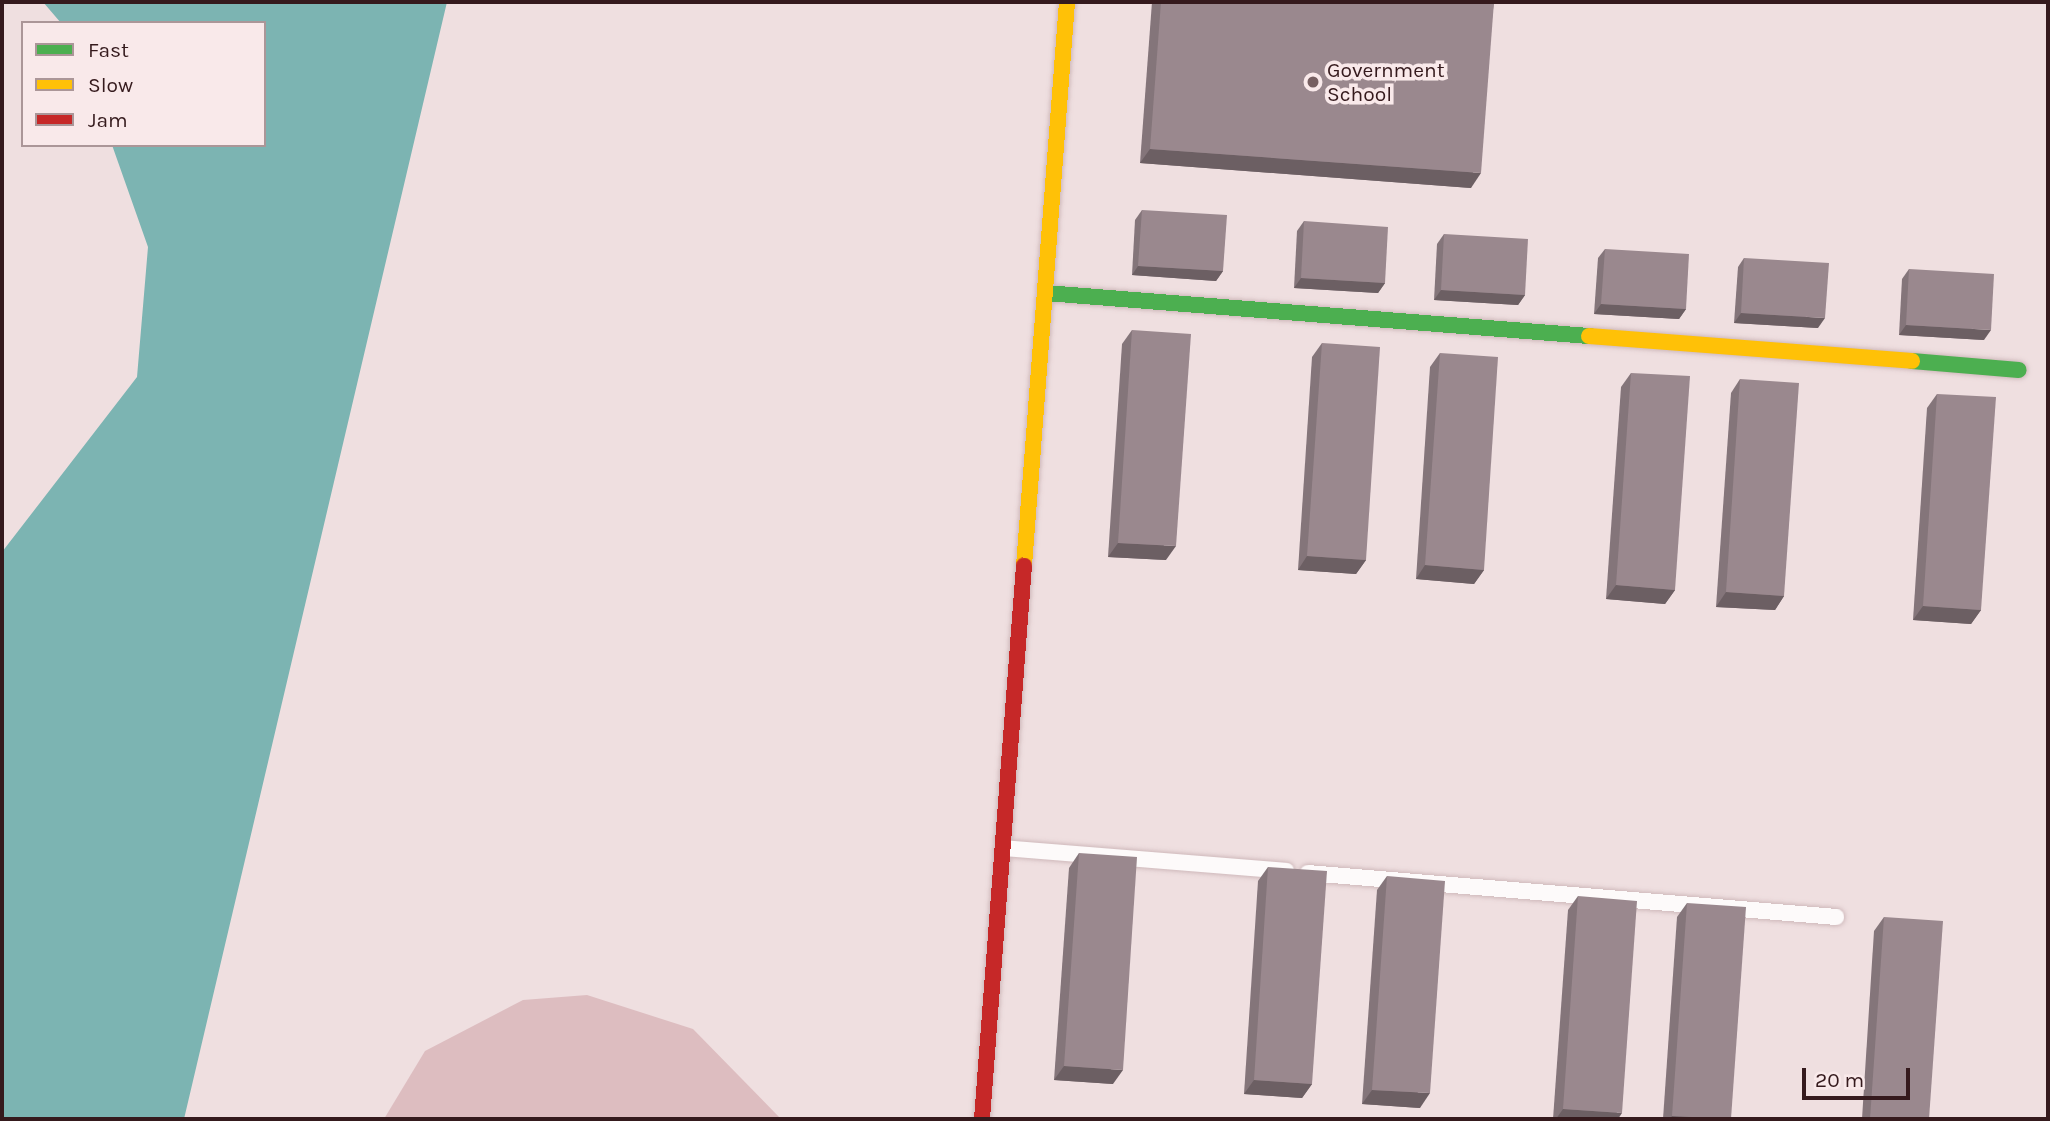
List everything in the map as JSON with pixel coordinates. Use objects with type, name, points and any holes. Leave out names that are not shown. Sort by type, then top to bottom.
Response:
[{"type":"main road","points":[[982,1119],[1068,2]]},
{"type":"main road","points":[[1046,293],[2018,370]]},
{"type":"lane","points":[[1003,848],[1836,917]]},
{"type":"shaded area","points":[[587,995],[693,1029],[781,1119],[384,1119],[425,1051],[523,1000]]},
{"type":"water","points":[[43,2],[447,2],[184,1119],[2,1119],[2,552],[137,377],[148,247],[113,147],[266,147],[266,21],[59,21]]},
{"type":"building","name":"Government School","points":[[1161,2],[1494,2],[1481,173],[1150,149]]},
{"type":"building","points":[[1142,210],[1227,215],[1223,271],[1138,266]]},
{"type":"building","points":[[1304,221],[1388,227],[1385,283],[1301,278]]},
{"type":"building","points":[[1444,234],[1528,239],[1525,295],[1441,290]]},
{"type":"building","points":[[1605,249],[1689,254],[1686,309],[1601,304]]},
{"type":"building","points":[[1744,258],[1829,263],[1825,318],[1741,313]]},
{"type":"building","points":[[1909,269],[1994,274],[1991,330],[1906,325]]},
{"type":"building","points":[[1132,330],[1191,334],[1176,546],[1118,543]]},
{"type":"building","points":[[1322,343],[1380,347],[1366,560],[1307,556]]},
{"type":"building","points":[[1440,353],[1498,357],[1484,570],[1425,565]]},
{"type":"building","points":[[1631,373],[1690,376],[1675,590],[1616,585]]},
{"type":"building","points":[[1740,379],[1799,383],[1784,596],[1726,592]]},
{"type":"building","points":[[1937,394],[1996,397],[1981,610],[1923,606]]},
{"type":"building","points":[[1079,853],[1137,857],[1123,1070],[1064,1066]]},
{"type":"building","points":[[1268,867],[1327,871],[1312,1084],[1254,1080]]},
{"type":"building","points":[[1387,876],[1445,881],[1430,1093],[1372,1090]]},
{"type":"building","points":[[1578,896],[1637,901],[1622,1113],[1563,1109]]},
{"type":"building","points":[[1687,903],[1746,907],[1731,1119],[1672,1116]]},
{"type":"building","points":[[1884,917],[1943,921],[1929,1119],[1870,1119]]},
{"type":"traffic: fast","points":[[1046,293],[1589,336]]},
{"type":"traffic: fast","points":[[1912,361],[2019,370]]},
{"type":"traffic: slow","points":[[1024,566],[1067,2]]},
{"type":"traffic: slow","points":[[1589,336],[1912,361]]},
{"type":"traffic: jam","points":[[982,1119],[1024,566]]},
{"type":"place","name":"Government School","points":[[1313,82]]}]
